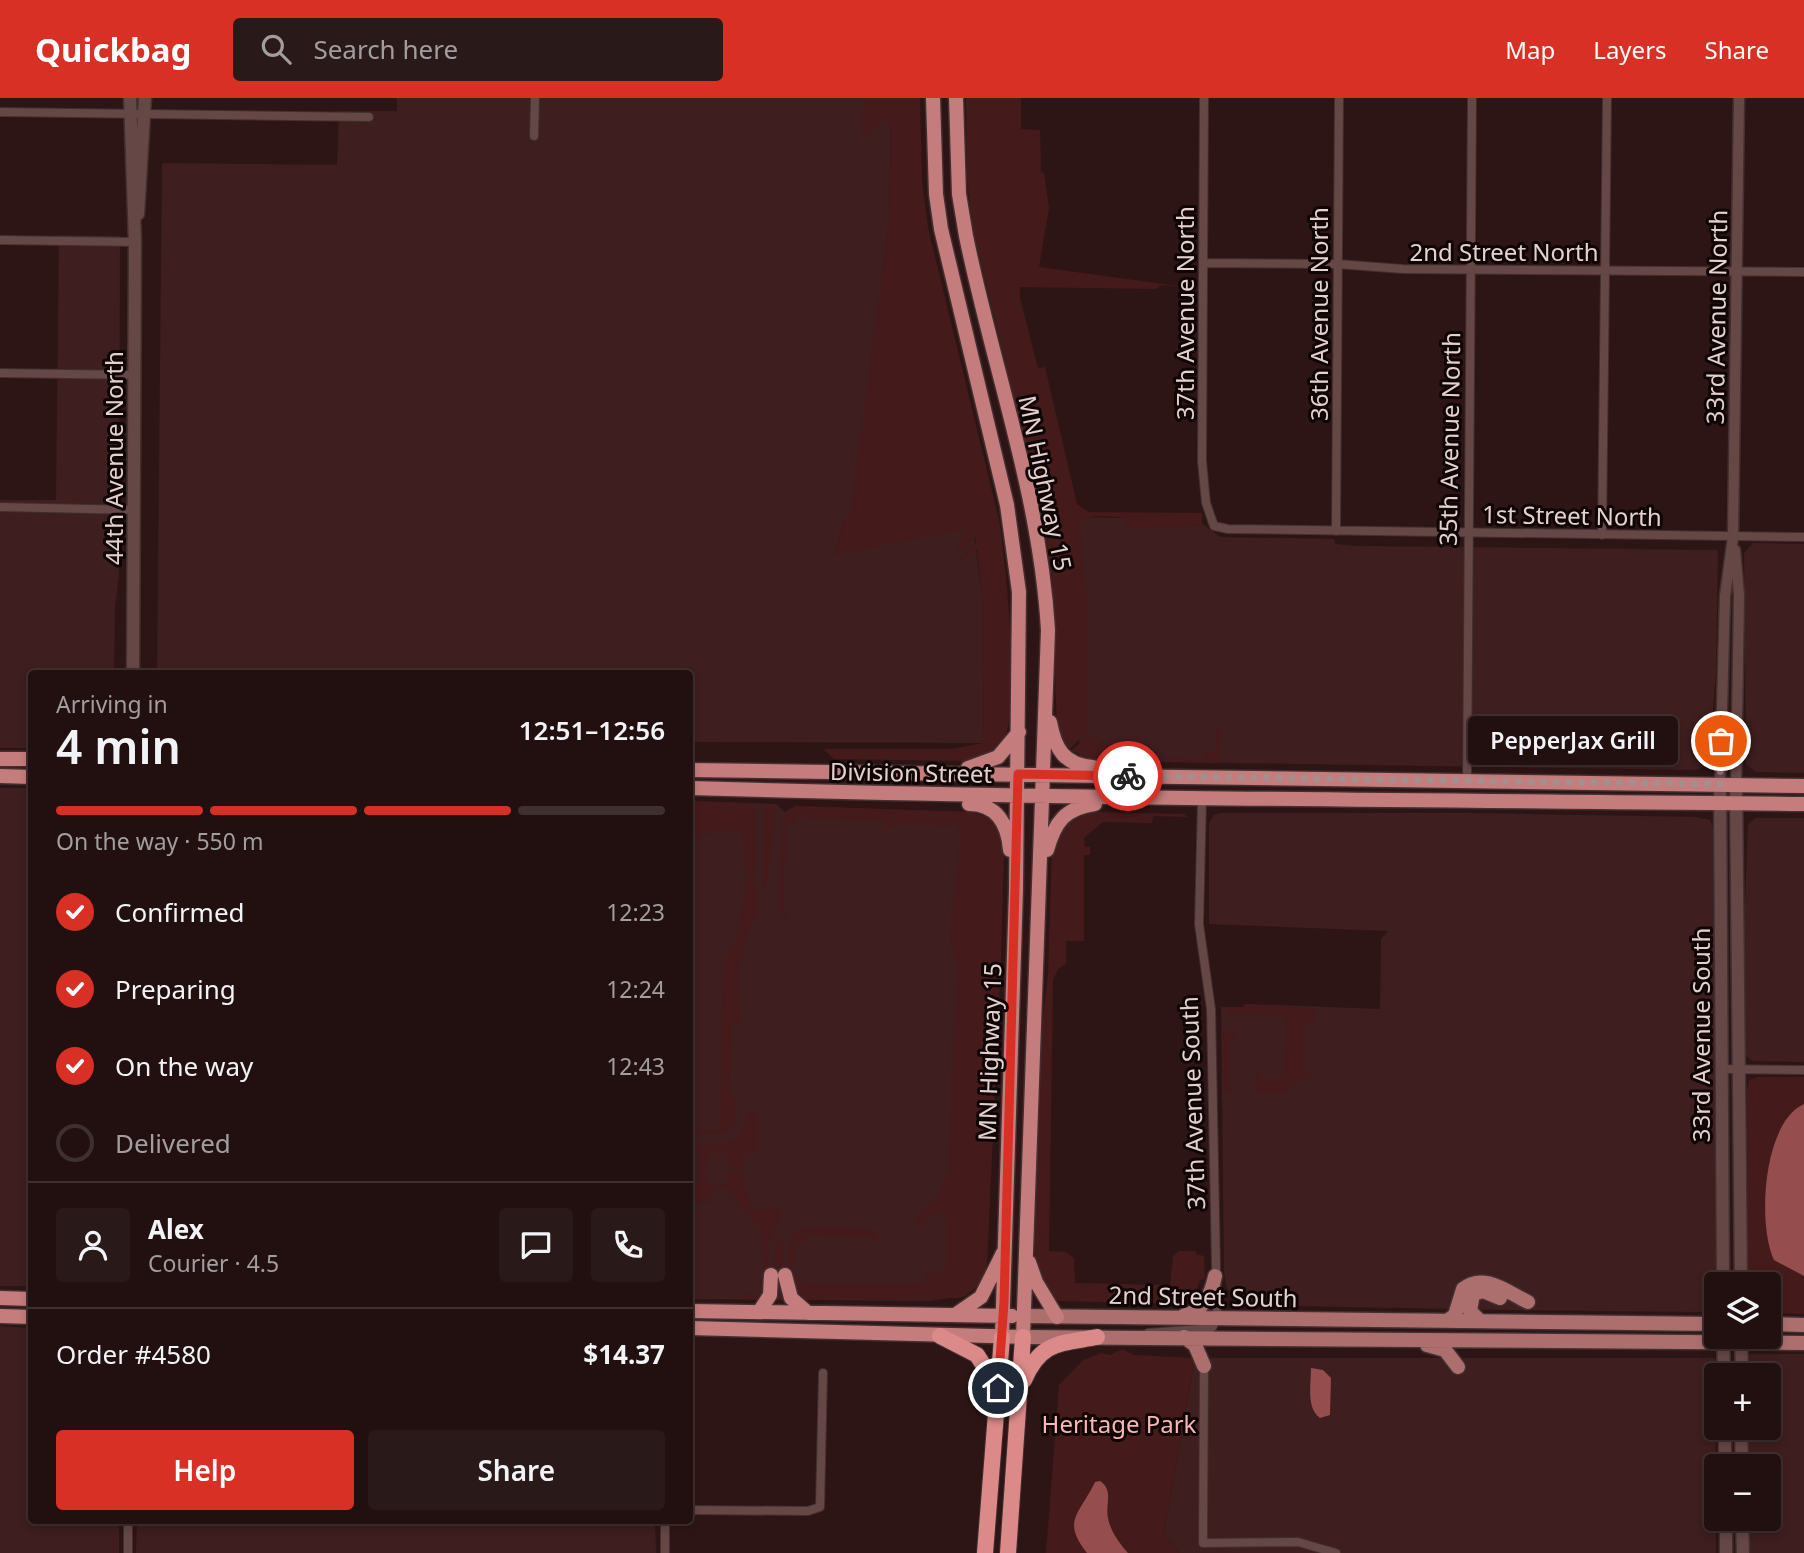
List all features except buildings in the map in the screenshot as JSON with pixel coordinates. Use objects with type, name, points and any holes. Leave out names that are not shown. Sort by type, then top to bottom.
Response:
[{"type":"highway","name":"MN Highway 15","points":[[958,98],[956,127],[959,194],[966,236],[1038,533],[1048,630],[1023,1337],[1008,1553]]},
{"type":"highway","name":"MN Highway 15","points":[[933,99],[936,194],[943,240],[1007,505],[1017,569],[1021,631],[1006,1249],[985,1553]]},
{"type":"highway","points":[[1045,694],[1053,740],[1062,756],[1076,765],[1135,768],[1160,776]]},
{"type":"highway","points":[[952,772],[990,762],[1019,732]]},
{"type":"highway","points":[[0,759],[28,759]]},
{"type":"highway","name":"Division Street","points":[[693,770],[1804,786]]},
{"type":"highway","points":[[0,776],[28,777]]},
{"type":"highway","name":"Division Street","points":[[693,788],[1042,798],[1443,799],[1804,804]]},
{"type":"highway","points":[[884,794],[913,803],[974,804],[993,810],[1003,822],[1008,835],[1016,890]]},
{"type":"highway","points":[[1040,872],[1052,830],[1062,817],[1083,806],[1131,799]]},
{"type":"highway","points":[[954,1316],[981,1297],[1006,1249]]},
{"type":"highway","points":[[1026,1255],[1036,1282],[1057,1317]]},
{"type":"highway","points":[[759,1312],[778,1275],[791,1298],[808,1313]]},
{"type":"highway","points":[[0,1298],[28,1299]]},
{"type":"highway","name":"2nd Street South","points":[[693,1311],[1023,1316]]},
{"type":"highway","points":[[0,1316],[28,1317]]},
{"type":"highway","points":[[693,1328],[1023,1337]]},
{"type":"highway","points":[[940,1336],[976,1355],[998,1388]]},
{"type":"highway","points":[[1019,1392],[1032,1361],[1044,1349],[1097,1337]]},
{"type":"main road","name":"44th Avenue North","points":[[130,98],[135,242],[133,670]]},
{"type":"main road","name":"44th Avenue North","points":[[135,242],[145,98]]},
{"type":"main road","name":"33rd Avenue South","points":[[1720,784],[1723,1272]]},
{"type":"main road","name":"33rd Avenue South","points":[[1736,785],[1741,1272]]},
{"type":"main road","points":[[1175,1318],[1200,1308],[1211,1292],[1215,1276]]},
{"type":"main road","points":[[1447,1321],[1455,1315],[1463,1289],[1476,1282],[1492,1283],[1528,1301],[1476,1292],[1469,1304],[1473,1316],[1480,1321]]},
{"type":"main road","name":"2nd Street South","points":[[1023,1316],[1704,1324]]},
{"type":"main road","points":[[1781,1324],[1804,1325]]},
{"type":"main road","name":"2nd Street South","points":[[1023,1337],[1704,1339]]},
{"type":"main road","points":[[1184,1337],[1195,1345],[1204,1366]]},
{"type":"main road","points":[[1204,1366],[1210,1350],[1222,1338]]},
{"type":"main road","points":[[1401,1339],[1445,1350],[1458,1367],[1466,1350],[1483,1340]]},
{"type":"main road","name":"2nd Street South","points":[[1781,1342],[1804,1343]]},
{"type":"main road","points":[[1726,1531],[1726,1553]]},
{"type":"main road","points":[[1742,1531],[1743,1553]]},
{"type":"street","points":[[534,136],[535,98]]},
{"type":"street","name":"37th Avenue North","points":[[1204,98],[1202,472],[1206,503],[1214,526]]},
{"type":"street","name":"36th Avenue North","points":[[1336,530],[1339,98]]},
{"type":"street","name":"35th Avenue North","points":[[1467,781],[1472,98]]},
{"type":"street","points":[[1602,535],[1607,98]]},
{"type":"street","name":"33rd Avenue North","points":[[1736,785],[1739,595],[1733,537],[1739,98]]},
{"type":"street","points":[[0,112],[369,117]]},
{"type":"street","points":[[0,240],[135,242]]},
{"type":"street","name":"2nd Street North","points":[[1203,263],[1337,264],[1471,270],[1804,272]]},
{"type":"street","points":[[0,373],[135,375]]},
{"type":"street","points":[[0,507],[135,510]]},
{"type":"street","name":"1st Street North","points":[[1214,526],[1467,533],[1804,537]]},
{"type":"street","name":"33rd Avenue North","points":[[1720,784],[1724,596],[1733,537]]},
{"type":"street","name":"37th Avenue South","points":[[1202,800],[1199,924],[1211,1009],[1217,1318]]},
{"type":"street","points":[[1721,1069],[1804,1070]]},
{"type":"street","points":[[1137,1336],[1169,1329],[1212,1328],[1217,1318]]},
{"type":"street","points":[[1204,1366],[1203,1543],[1298,1542],[1336,1553]]},
{"type":"street","points":[[693,1510],[808,1511],[820,1507],[823,1373]]},
{"type":"street","points":[[128,1524],[128,1553]]},
{"type":"street","points":[[665,1524],[666,1553]]},
{"type":"shaded area","points":[[397,98],[885,98],[891,123],[889,221],[855,492],[850,520],[844,519],[835,554],[973,527],[982,595],[984,743],[693,742],[693,670],[157,670],[162,163],[337,165],[339,111],[397,111]]},
{"type":"shaded area","points":[[59,235],[120,236],[119,574],[115,609],[114,670],[28,670],[28,748],[0,748],[0,500],[56,500]]},
{"type":"shaded area","points":[[1069,517],[1126,518],[1126,528],[1188,528],[1202,524],[1221,537],[1334,539],[1335,544],[1357,546],[1718,550],[1716,671],[1709,764],[1696,770],[1100,761],[1080,756]]},
{"type":"shaded area","points":[[1753,543],[1804,544],[1804,773],[1756,772],[1746,764],[1744,553]]},
{"type":"shaded area","points":[[0,788],[28,788],[28,1286],[0,1286]]},
{"type":"shaded area","points":[[693,801],[776,804],[785,812],[795,806],[969,812],[997,823],[1004,851],[987,1264],[981,1286],[978,1285],[966,1296],[929,1301],[693,1299]]},
{"type":"shaded area","points":[[1468,813],[1696,817],[1710,820],[1713,827],[1716,1272],[1704,1272],[1704,1312],[1250,1305],[1236,1301],[1226,1286],[1224,1271],[1221,1007],[1243,1007],[1248,1004],[1380,1009],[1381,939],[1388,931],[1209,924],[1209,823],[1214,815]]},
{"type":"shaded area","points":[[1755,818],[1804,818],[1804,1062],[1752,1061],[1745,1055],[1744,930],[1748,824]]},
{"type":"shaded area","points":[[1804,1104],[1804,1276],[1774,1260],[1769,1244],[1765,1200],[1772,1152],[1780,1131],[1790,1114]]},
{"type":"shaded area","points":[[0,1326],[28,1328],[28,1524],[119,1524],[119,1553],[0,1553]]},
{"type":"shaded area","points":[[1747,1354],[1804,1354],[1804,1553],[1749,1553],[1748,1531],[1781,1531],[1781,1454],[1748,1454],[1748,1440],[1781,1440],[1781,1363],[1747,1363]]},
{"type":"shaded area","points":[[1195,1358],[1715,1358],[1715,1363],[1704,1363],[1704,1440],[1715,1440],[1715,1454],[1704,1454],[1704,1531],[1716,1531],[1716,1553],[1179,1553],[1164,1533]]},
{"type":"shaded area","points":[[1311,1368],[1323,1370],[1331,1378],[1330,1415],[1320,1418],[1311,1402]]},
{"type":"shaded area","points":[[1100,1481],[1108,1493],[1107,1513],[1111,1527],[1128,1553],[1087,1553],[1075,1532],[1074,1524],[1079,1510],[1095,1482]]},
{"type":"shaded area","points":[[137,1524],[655,1524],[656,1553],[136,1553]]},
{"type":"green space","points":[[865,98],[920,98],[922,181],[928,228],[999,520],[1011,639],[1010,708],[1006,733],[999,748],[987,755],[964,761],[834,759],[823,749],[950,749],[984,743],[982,595],[977,550],[958,560],[976,543],[975,537],[956,553],[965,529],[835,555],[844,518],[850,519],[889,221],[891,123],[883,120],[868,135],[860,135]]},
{"type":"green space","points":[[966,98],[1021,98],[1021,129],[1040,130],[1041,172],[1044,173],[1049,208],[1039,267],[1193,288],[1162,285],[1156,289],[1020,287],[1020,298],[1038,368],[1045,367],[1077,504],[1089,512],[1202,513],[1202,524],[1188,528],[1126,528],[1126,518],[1108,516],[1089,517],[1079,523],[1087,606],[1088,732],[1069,749],[1065,749],[1057,729],[1052,577],[1042,513],[973,231],[967,179]]},
{"type":"green space","points":[[1213,723],[1220,730],[1218,763],[1100,761],[1071,751],[1090,734],[1100,738],[1113,751],[1114,757],[1204,759],[1204,751],[1216,751],[1216,727],[1209,724]]},
{"type":"green space","points":[[693,801],[749,803],[756,812],[755,878],[747,878],[742,829],[693,836]]},
{"type":"green space","points":[[762,804],[776,804],[766,890],[762,887],[765,814]]},
{"type":"green space","points":[[795,806],[969,812],[984,816],[999,827],[1004,851],[987,1264],[981,1286],[978,1285],[961,1298],[799,1299],[790,1277],[789,1243],[793,1233],[807,1227],[873,1229],[879,1239],[874,1243],[873,1237],[804,1234],[803,1242],[795,1243],[794,1275],[801,1275],[803,1284],[924,1284],[925,1270],[938,1274],[946,1271],[946,1217],[941,1213],[933,1213],[923,1227],[914,1219],[937,1199],[948,1171],[958,963],[950,941],[961,835],[957,825],[952,823],[949,826],[895,823],[894,828],[883,828],[882,820],[795,817],[794,823],[786,824],[783,914],[790,917],[785,920],[779,908],[783,816]]},
{"type":"green space","points":[[1085,814],[1184,814],[1187,817],[1153,816],[1152,823],[1103,822],[1084,838],[1085,847],[1090,847],[1090,855],[1084,855],[1084,941],[1066,941],[1066,964],[1058,969],[1053,980],[1049,1251],[1066,1252],[1074,1258],[1075,1283],[1170,1285],[1173,1256],[1179,1251],[1196,1251],[1196,1254],[1204,1256],[1205,1279],[1200,1280],[1196,1293],[1183,1304],[1059,1301],[1054,1298],[1035,1268],[1034,1183],[1039,1049],[1048,975],[1052,848],[1067,823]]},
{"type":"green space","points":[[747,881],[755,881],[755,917],[743,944],[741,965],[737,970],[739,1023],[732,1026],[729,1094],[736,1100],[736,1120],[724,1134],[693,1134],[693,1131],[720,1130],[723,956],[727,956],[727,948],[734,947]]},
{"type":"green space","points":[[1245,1004],[1317,1009],[1312,1024],[1304,1024],[1303,1073],[1310,1074],[1312,1078],[1303,1079],[1283,1093],[1248,1092],[1256,1089],[1256,1068],[1260,1078],[1283,1078],[1284,1068],[1287,1067],[1283,1065],[1287,1035],[1283,1014],[1228,1013],[1228,1007],[1243,1007]]},
{"type":"green space","points":[[1233,1030],[1237,1037],[1229,1039],[1229,1089],[1237,1092],[1229,1093],[1224,1090],[1223,1032]]},
{"type":"green space","points":[[1758,1077],[1804,1077],[1804,1314],[1781,1313],[1781,1272],[1748,1272],[1749,1080]]},
{"type":"green space","points":[[751,1110],[758,1114],[758,1154],[745,1154],[743,1168],[727,1166],[727,1154],[707,1154],[706,1166],[702,1166],[702,1171],[706,1171],[706,1184],[727,1185],[727,1171],[743,1170],[744,1186],[755,1213],[767,1207],[781,1210],[781,1220],[769,1240],[765,1300],[739,1299],[741,1295],[760,1294],[761,1280],[764,1280],[762,1232],[746,1210],[739,1211],[735,1196],[730,1196],[728,1188],[715,1189],[710,1196],[710,1203],[693,1202],[693,1182],[700,1182],[700,1152],[696,1146],[722,1144],[733,1140],[743,1130]]},
{"type":"green space","points":[[779,1241],[783,1245],[782,1282],[788,1300],[773,1300],[775,1245]]},
{"type":"green space","name":"Heritage Park","points":[[1122,1349],[1134,1355],[1195,1358],[1164,1533],[1179,1553],[1046,1553],[1059,1385],[1083,1360],[1101,1353],[1110,1355]]},
{"type":"way so far","points":[[1128,776],[1720,784],[1721,741]]},
{"type":"place","name":"PepperJax Grill","points":[[1721,741]]},
{"type":"route","points":[[998,1388],[1004,1302],[1018,774],[1128,776]]}]
